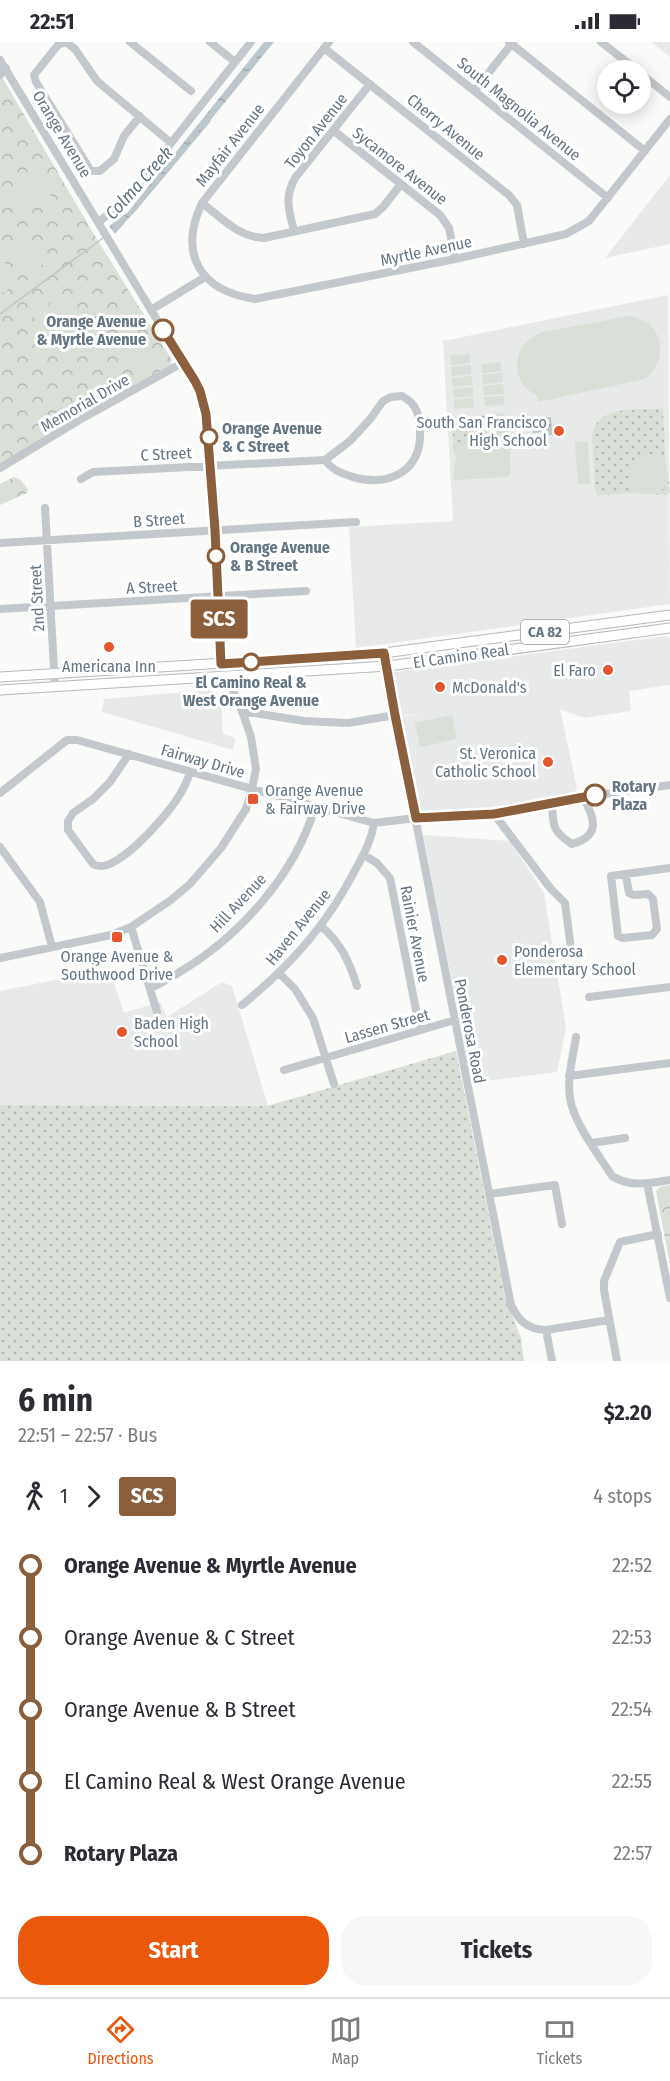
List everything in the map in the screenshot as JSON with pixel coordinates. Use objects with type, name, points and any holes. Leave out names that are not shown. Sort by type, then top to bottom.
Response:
[{"type":"main road","name":"El Camino Real","points":[[0,677],[384,653],[670,615]]},
{"type":"main road","name":"El Camino Real","points":[[0,690],[387,666],[670,628]]},
{"type":"street","points":[[140,116],[124,136],[114,159],[100,171],[91,171],[36,82],[34,75],[58,45],[65,42],[75,49],[97,81],[140,116],[170,142]]},
{"type":"street","points":[[130,42],[191,91]]},
{"type":"street","points":[[210,42],[235,62]]},
{"type":"street","points":[[101,226],[130,195],[251,42]]},
{"type":"street","name":"South Magnolia Avenue","points":[[413,42],[608,198]]},
{"type":"street","points":[[602,42],[624,60]]},
{"type":"street","points":[[475,90],[511,43],[645,151]]},
{"type":"street","name":"Cherry Avenue","points":[[327,45],[370,84],[509,195],[517,205],[525,244]]},
{"type":"street","name":"Mayfair Avenue","points":[[205,277],[195,259],[191,240],[195,217],[202,203],[327,45]]},
{"type":"street","name":"Orange Avenue","points":[[0,60],[184,362],[202,398],[209,434],[221,664],[251,737],[256,769],[246,809],[235,829],[207,867],[171,900],[131,927],[111,935],[0,958]]},
{"type":"street","points":[[0,75],[6,68]]},
{"type":"street","points":[[651,82],[670,97]]},
{"type":"street","name":"Toyon Avenue","points":[[294,231],[287,204],[289,190],[295,178],[370,84]]},
{"type":"street","name":"Myrtle Avenue","points":[[205,277],[221,290],[235,296],[255,299],[566,234],[589,221],[670,119]]},
{"type":"street","name":"Sycamore Avenue","points":[[334,130],[447,221],[455,259]]},
{"type":"street","points":[[202,203],[240,232],[251,238],[264,238],[375,214],[401,184]]},
{"type":"street","points":[[151,310],[205,277]]},
{"type":"street","name":"Memorial Drive","points":[[0,468],[184,362]]},
{"type":"street","points":[[402,396],[415,406],[419,415],[418,454],[395,477],[371,481],[342,474],[330,467],[325,460],[350,441],[383,401],[391,397],[402,396]]},
{"type":"street","name":"C Street","points":[[81,479],[93,472],[325,460]]},
{"type":"street","name":"2nd Street","points":[[45,508],[56,687]]},
{"type":"street","name":"B Street","points":[[0,543],[356,522]]},
{"type":"street","name":"A Street","points":[[0,609],[306,591]]},
{"type":"street","name":"Ponderosa Road","points":[[384,653],[511,1305],[525,1326],[536,1330],[546,1330]]},
{"type":"street","points":[[242,711],[304,721],[348,723],[395,715]]},
{"type":"street","name":"Fairway Drive","points":[[0,793],[68,740],[77,740],[374,823],[416,818],[494,814],[552,805]]},
{"type":"street","points":[[129,754],[110,783],[73,813],[68,821],[68,830],[93,864],[99,868],[105,867],[122,856],[154,829],[176,801],[190,772]]},
{"type":"street","points":[[583,797],[592,813],[593,824],[590,835],[572,844],[560,836],[554,827],[552,805],[583,797],[670,785]]},
{"type":"street","name":"Hill Avenue","points":[[150,988],[192,965],[212,950],[231,934],[268,894],[298,849],[315,807]]},
{"type":"street","points":[[494,814],[551,889],[565,903],[571,949]]},
{"type":"street","name":"Haven Avenue","points":[[243,1005],[279,973],[321,926],[344,892],[364,855],[374,823]]},
{"type":"street","points":[[0,847],[40,902],[52,947]]},
{"type":"street","name":"Rainier Avenue","points":[[364,855],[384,869],[390,878],[420,1030]]},
{"type":"street","points":[[626,875],[629,892],[634,895],[648,894],[653,899],[657,929],[654,935],[622,938],[618,936],[611,876],[670,868]]},
{"type":"street","points":[[321,926],[340,945],[357,986]]},
{"type":"street","points":[[131,927],[157,1012]]},
{"type":"street","points":[[279,973],[307,1005],[314,1018],[334,1084]]},
{"type":"street","points":[[589,997],[670,987]]},
{"type":"street","name":"Lassen Street","points":[[284,1070],[455,1020]]},
{"type":"street","points":[[576,1037],[569,1076],[570,1099],[576,1119],[612,1176],[622,1182],[636,1185],[670,1180]]},
{"type":"street","points":[[569,1076],[670,1063]]},
{"type":"street","points":[[592,1143],[625,1138]]},
{"type":"street","points":[[647,1183],[670,1293]]},
{"type":"street","points":[[489,1194],[555,1185],[562,1224]]},
{"type":"street","points":[[617,1361],[604,1281],[616,1247],[620,1242],[658,1234]]},
{"type":"street","points":[[552,1361],[546,1330],[609,1320]]},
{"type":"shaded area","points":[[651,42],[670,42],[670,57]]},
{"type":"shaded area","points":[[670,175],[670,244],[605,258]]},
{"type":"shaded area","name":"South San Francisco High School","points":[[668,295],[670,604],[356,648],[349,527],[453,521],[443,341]]},
{"type":"shaded area","points":[[666,636],[670,638],[670,685],[629,691],[631,711],[584,718],[560,709],[577,788],[574,795],[558,801],[468,812],[417,810],[399,720],[401,717],[427,713],[402,716],[394,672]]},
{"type":"shaded area","points":[[209,690],[221,696],[223,734],[235,738],[233,750],[102,712],[104,699]]},
{"type":"shaded area","name":"Ponderosa Elementary School","points":[[423,835],[510,841],[544,893],[566,1028],[557,1072],[472,1083]]},
{"type":"shaded area","name":"Baden High School","points":[[109,969],[124,1013],[160,1002],[167,1017],[222,982],[232,986],[268,1106],[0,1105],[0,991]]},
{"type":"green space","points":[[2,77],[95,236],[172,360],[170,365],[0,464],[0,79]]},
{"type":"green space","points":[[37,175],[52,197],[20,218],[5,196]]},
{"type":"green space","points":[[28,244],[42,265],[27,275],[14,253]]},
{"type":"green space","points":[[4,262],[18,283],[3,293],[0,287],[0,265]]},
{"type":"green space","points":[[57,299],[72,309],[76,327],[68,340],[52,349],[33,316]]},
{"type":"green space","points":[[629,316],[641,319],[650,325],[660,342],[658,361],[653,371],[645,379],[538,402],[537,396],[521,381],[517,362],[525,344],[533,337],[543,332]]},
{"type":"green space","points":[[143,333],[157,355],[156,360],[134,374],[124,361],[123,350],[129,341]]},
{"type":"green space","points":[[470,354],[470,363],[451,365],[450,355]]},
{"type":"green space","points":[[501,362],[501,371],[482,373],[481,364]]},
{"type":"green space","points":[[471,365],[471,374],[452,376],[451,367]]},
{"type":"green space","points":[[502,373],[503,382],[483,384],[482,375]]},
{"type":"green space","points":[[472,376],[472,385],[453,387],[452,378]]},
{"type":"green space","points":[[503,384],[504,394],[484,395],[483,386]]},
{"type":"green space","points":[[473,387],[473,396],[454,398],[453,389]]},
{"type":"green space","points":[[504,396],[504,405],[485,406],[484,397]]},
{"type":"green space","points":[[473,398],[474,407],[454,409],[454,400]]},
{"type":"green space","points":[[632,409],[663,409],[670,492],[667,495],[630,493],[598,495],[595,491],[592,434],[596,424],[611,413]]},
{"type":"green space","points":[[504,413],[505,421],[489,424],[475,431],[464,442],[457,456],[454,454],[452,426],[456,418]]},
{"type":"green space","points":[[508,421],[511,474],[508,477],[454,480],[457,456],[467,438],[484,426]]},
{"type":"green space","points":[[588,441],[590,484],[578,484],[575,442]]},
{"type":"green space","points":[[653,454],[664,457],[665,489],[633,491],[630,478],[632,467],[640,458]]},
{"type":"green space","points":[[14,477],[21,480],[28,490],[27,493],[0,505],[0,484]]},
{"type":"green space","points":[[452,715],[457,739],[420,747],[415,723]]},
{"type":"green space","points":[[456,1051],[505,1297],[521,1338],[524,1361],[0,1361],[0,1105],[267,1106]]},
{"type":"green space","points":[[670,1185],[670,1265],[656,1191],[660,1187]]},
{"type":"water","points":[[264,42],[274,42],[115,234],[109,226],[128,212]]},
{"type":"water","points":[[551,417],[552,435],[543,436],[543,432],[533,433],[532,418]]},
{"type":"waterway","name":"Colma Creek","points":[[132,214],[210,121]]},
{"type":"waterway","name":"Colma Creek","points":[[0,314],[103,238]]},
{"type":"bus line","name":"SCS","points":[[163,330],[195,381],[206,414],[219,596],[221,664],[384,653],[416,818],[494,814],[552,805],[595,795]]},
{"type":"place","name":"Orange Avenue & Myrtle Avenue","points":[[163,330]]},
{"type":"place","name":"South San Francisco High School","points":[[559,431]]},
{"type":"place","name":"Orange Avenue & C Street","points":[[209,437]]},
{"type":"place","name":"Orange Avenue & B Street","points":[[216,556]]},
{"type":"place","name":"Americana Inn","points":[[109,647]]},
{"type":"place","name":"El Camino Real & West Orange Avenue","points":[[251,662]]},
{"type":"place","name":"El Faro","points":[[608,670]]},
{"type":"place","name":"McDonald's","points":[[440,687]]},
{"type":"place","name":"St. Veronica Catholic School","points":[[548,762]]},
{"type":"place","name":"Rotary Plaza","points":[[595,795]]},
{"type":"place","name":"Orange Avenue & Fairway Drive","points":[[253,799]]},
{"type":"place","name":"Orange Avenue & Southwood Drive","points":[[117,937]]},
{"type":"place","name":"Ponderosa Elementary School","points":[[502,960]]},
{"type":"place","name":"Baden High School","points":[[122,1032]]}]
